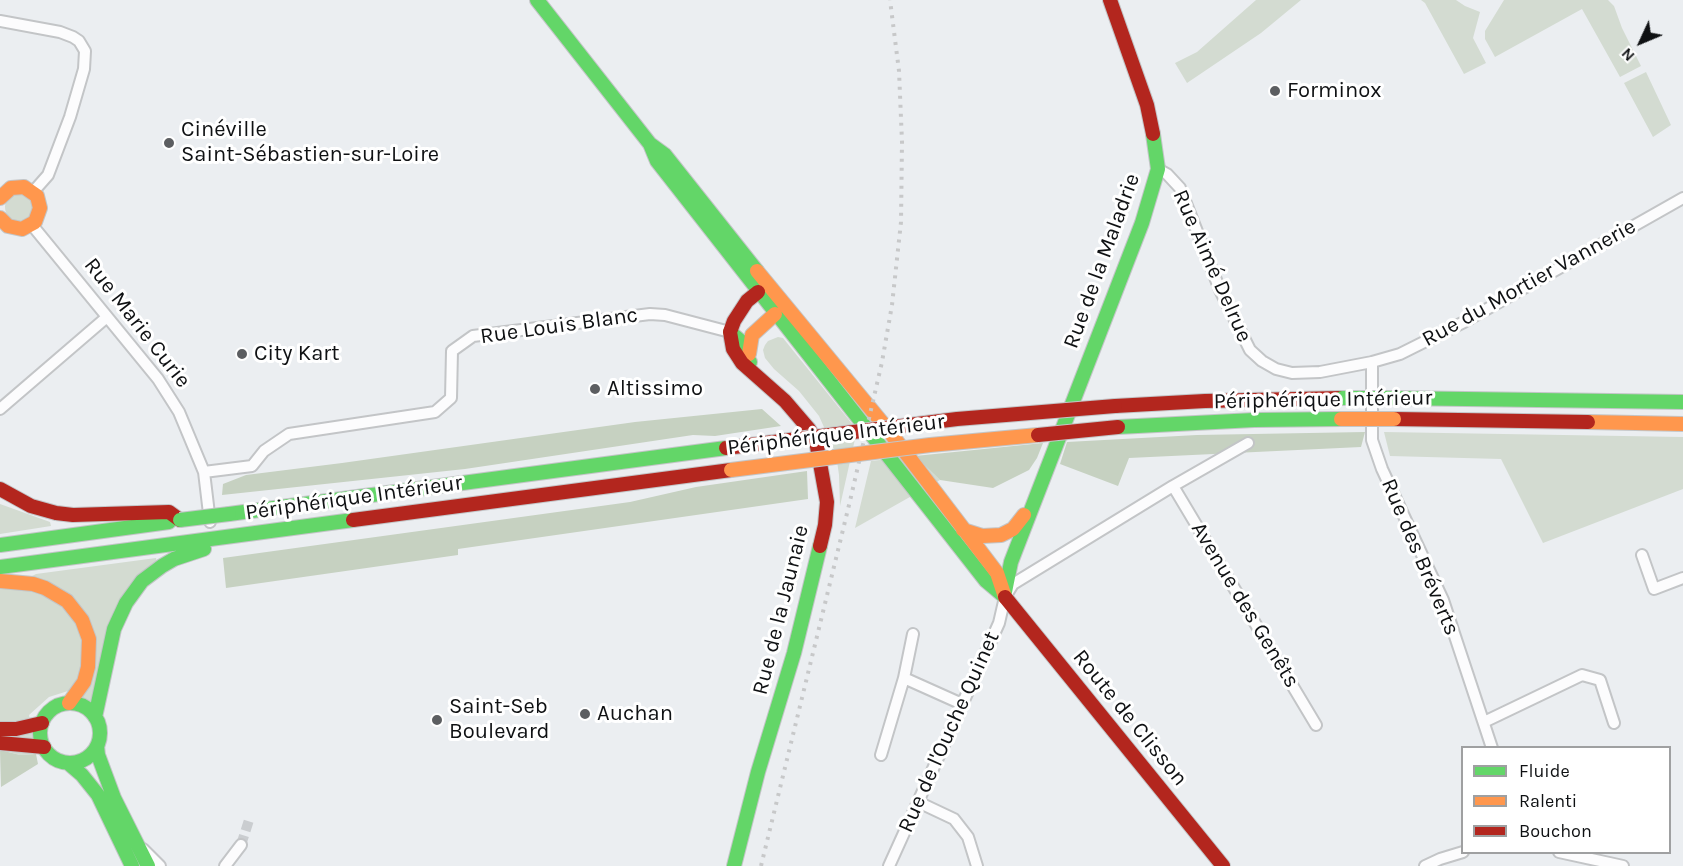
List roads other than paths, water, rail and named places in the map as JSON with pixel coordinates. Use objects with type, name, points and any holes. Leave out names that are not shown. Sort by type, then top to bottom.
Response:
[{"type":"main road","name":"Route de Clisson","points":[[537,0],[650,144],[657,161],[762,287],[855,388],[908,455],[997,573],[1005,597]]},
{"type":"main road","name":"Rue de la Maladrie","points":[[1005,597],[1011,562],[1135,243],[1158,169],[1158,153],[1147,105],[1110,0]]},
{"type":"main road","points":[[1,223],[19,229],[32,225],[38,218],[40,208],[39,201],[33,192],[19,187],[2,192]]},
{"type":"main road","name":"Route de Clisson","points":[[762,287],[774,307],[986,581],[1005,597],[1223,866]]},
{"type":"main road","points":[[730,332],[737,315],[747,301],[762,287]]},
{"type":"main road","name":"Route de Clisson","points":[[774,307],[843,385],[855,388]]},
{"type":"main road","name":"Rue de la Jaunaie","points":[[752,364],[748,347],[752,335],[774,307]]},
{"type":"main road","name":"Rue de la Jaunaie","points":[[730,332],[743,343],[742,354],[758,372],[761,381]]},
{"type":"main road","name":"Rue de la Jaunaie","points":[[730,332],[735,354],[742,363],[800,417],[816,441],[827,502],[825,525],[794,653],[758,772],[735,866]]},
{"type":"main road","points":[[0,545],[947,420],[1205,401],[1393,398],[1683,402]]},
{"type":"main road","name":"Périphérique Intérieur","points":[[194,546],[233,541],[285,529],[940,443],[1118,427],[1254,420],[1341,419],[1683,424]]},
{"type":"main road","points":[[0,489],[31,506],[56,513],[73,515],[169,512],[180,520]]},
{"type":"main road","name":"Rue de la Maladrie","points":[[962,529],[982,536],[1001,535],[1013,529],[1035,498]]},
{"type":"main road","points":[[0,567],[194,546]]},
{"type":"main road","points":[[148,866],[114,798],[98,755],[97,746],[100,735],[95,717],[102,674],[114,629],[126,603],[142,581],[194,546]]},
{"type":"main road","points":[[0,581],[33,584],[45,588],[67,601],[82,620],[89,639],[88,667],[84,682],[69,703],[53,709],[42,723],[40,735],[44,747],[54,758],[68,762],[85,759],[97,746]]},
{"type":"main road","points":[[69,703],[84,707],[95,717]]},
{"type":"main road","points":[[0,729],[16,729],[42,723]]},
{"type":"main road","points":[[0,743],[44,747]]},
{"type":"main road","points":[[68,762],[98,795],[132,866]]},
{"type":"street","points":[[0,21],[67,34],[79,41],[85,51],[84,69],[64,134],[48,176],[33,192]]},
{"type":"street","name":"Rue Aimé Delrue","points":[[1158,169],[1167,174],[1180,188],[1220,290],[1250,350],[1262,361],[1276,369],[1292,373],[1308,373],[1372,362]]},
{"type":"street","name":"Rue du Mortier Vannerie","points":[[1372,362],[1400,354],[1464,322],[1683,198]]},
{"type":"street","name":"Rue Marie Curie","points":[[32,225],[158,379],[179,412],[204,472],[210,525]]},
{"type":"street","name":"Rue Louis Blanc","points":[[204,472],[252,466],[264,451],[289,434],[435,412],[451,398],[452,351],[473,336],[650,314],[665,315],[730,332]]},
{"type":"street","points":[[0,409],[108,317]]},
{"type":"street","name":"Rue des Bréverts","points":[[1372,362],[1372,440],[1382,469],[1443,600],[1492,746]]},
{"type":"street","points":[[1005,597],[1019,579],[1248,443]]},
{"type":"street","name":"Avenue des Genêts","points":[[1173,486],[1316,725]]},
{"type":"street","points":[[1642,555],[1654,589],[1683,578]]},
{"type":"street","name":"Rue de l'Ouche Quinet","points":[[889,866],[999,623],[1005,597]]},
{"type":"street","points":[[880,755],[904,678],[913,634]]},
{"type":"street","points":[[1484,722],[1582,675],[1600,680],[1614,723]]},
{"type":"street","points":[[904,678],[962,704]]},
{"type":"street","points":[[918,802],[954,819],[968,837],[976,866]]},
{"type":"street","points":[[133,839],[160,866]]},
{"type":"street","points":[[225,865],[241,845]]},
{"type":"street","points":[[1425,866],[1461,853]]},
{"type":"street","points":[[1568,854],[1623,866]]},
{"type":"tunnel","points":[[241,845],[249,820]]},
{"type":"railway","points":[[761,866],[850,501],[882,362],[892,305],[901,222],[902,142],[899,71],[890,0]]},
{"type":"place","name":"Forminox","points":[[1275,91]]},
{"type":"place","name":"Cinéville Saint-Sébastien-sur-Loire","points":[[169,143]]},
{"type":"place","name":"City Kart","points":[[242,354]]},
{"type":"place","name":"Altissimo","points":[[595,389]]},
{"type":"place","name":"Auchan","points":[[585,714]]},
{"type":"place","name":"Saint-Seb Boulevard","points":[[437,720]]}]
